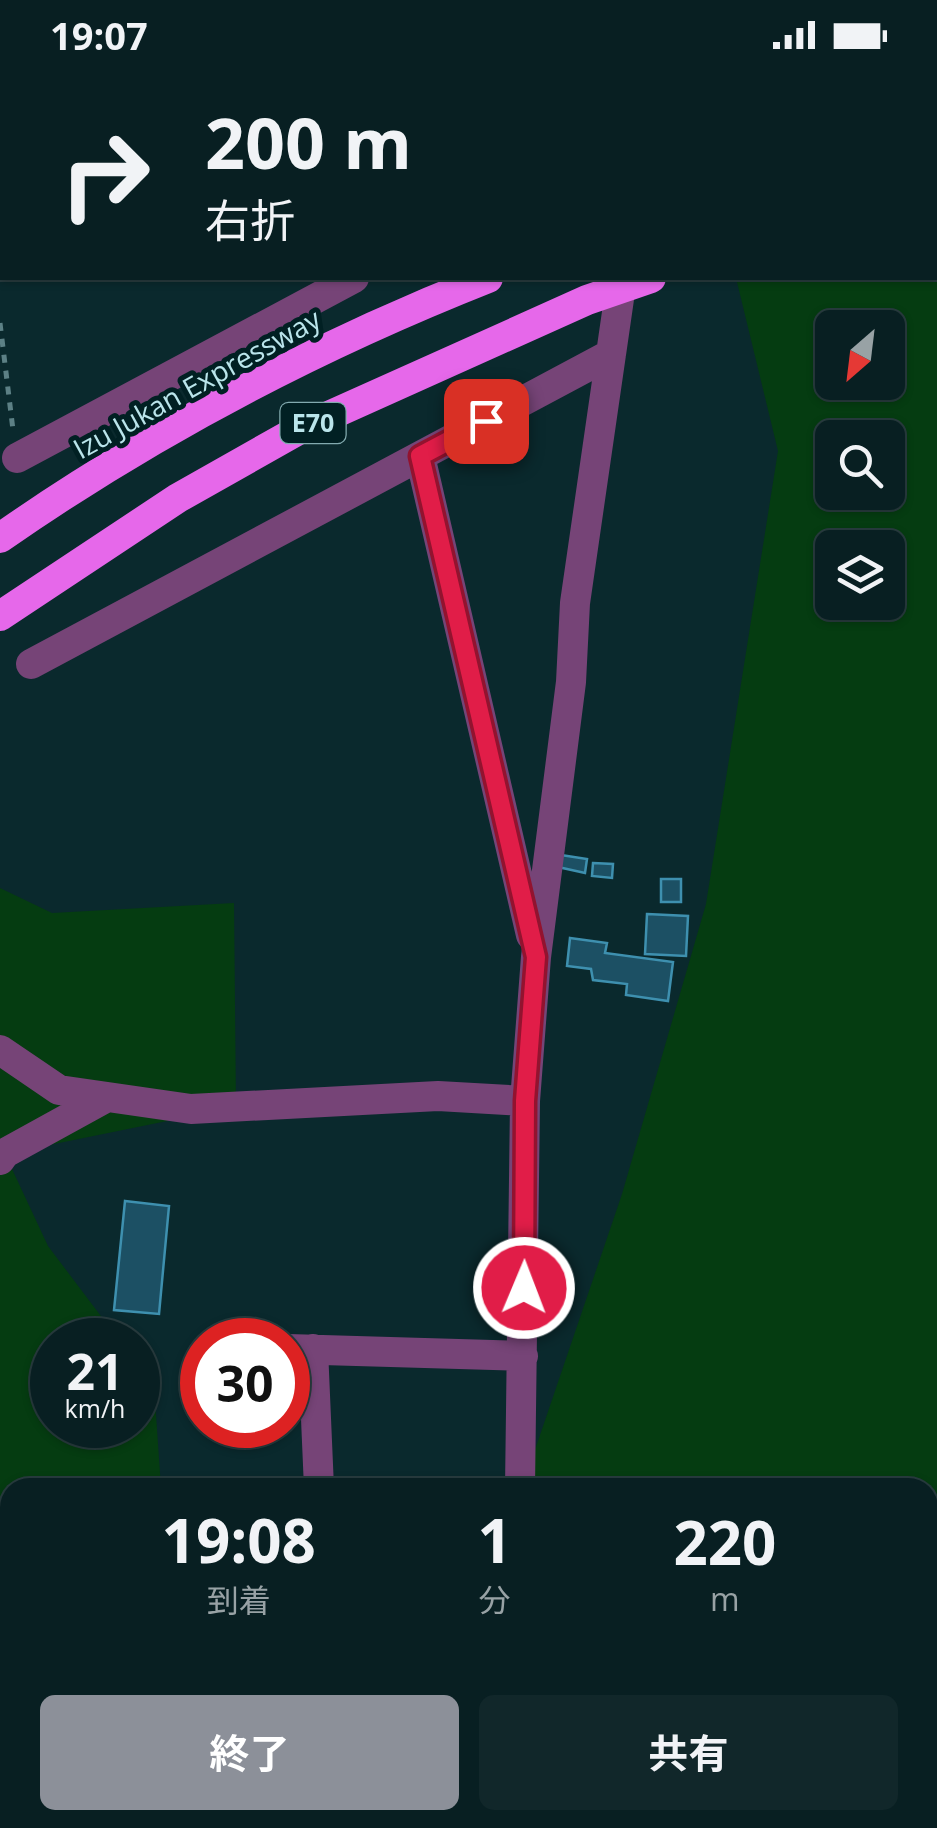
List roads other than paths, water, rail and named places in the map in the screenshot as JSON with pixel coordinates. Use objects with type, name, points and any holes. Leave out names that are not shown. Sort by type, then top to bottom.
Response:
[{"type":"highway","name":"Izu Jukan Expressway","points":[[0,538],[71,490],[282,368],[483,280]]},
{"type":"highway","name":"E70","points":[[0,616],[178,498],[302,428],[587,300],[644,280]]},
{"type":"street","points":[[17,458],[350,280]]},
{"type":"street","points":[[520,1478],[525,1101],[536,957],[572,682],[574,603],[622,280]]},
{"type":"street","points":[[31,664],[611,354]]},
{"type":"street","points":[[420,456],[536,957]]},
{"type":"street","points":[[0,1050],[59,1090],[191,1110],[438,1096],[525,1101]]},
{"type":"street","points":[[0,1160],[5,1153],[107,1097]]},
{"type":"street","points":[[310,1349],[522,1356]]},
{"type":"street","points":[[310,1426],[317,1478]]}]
